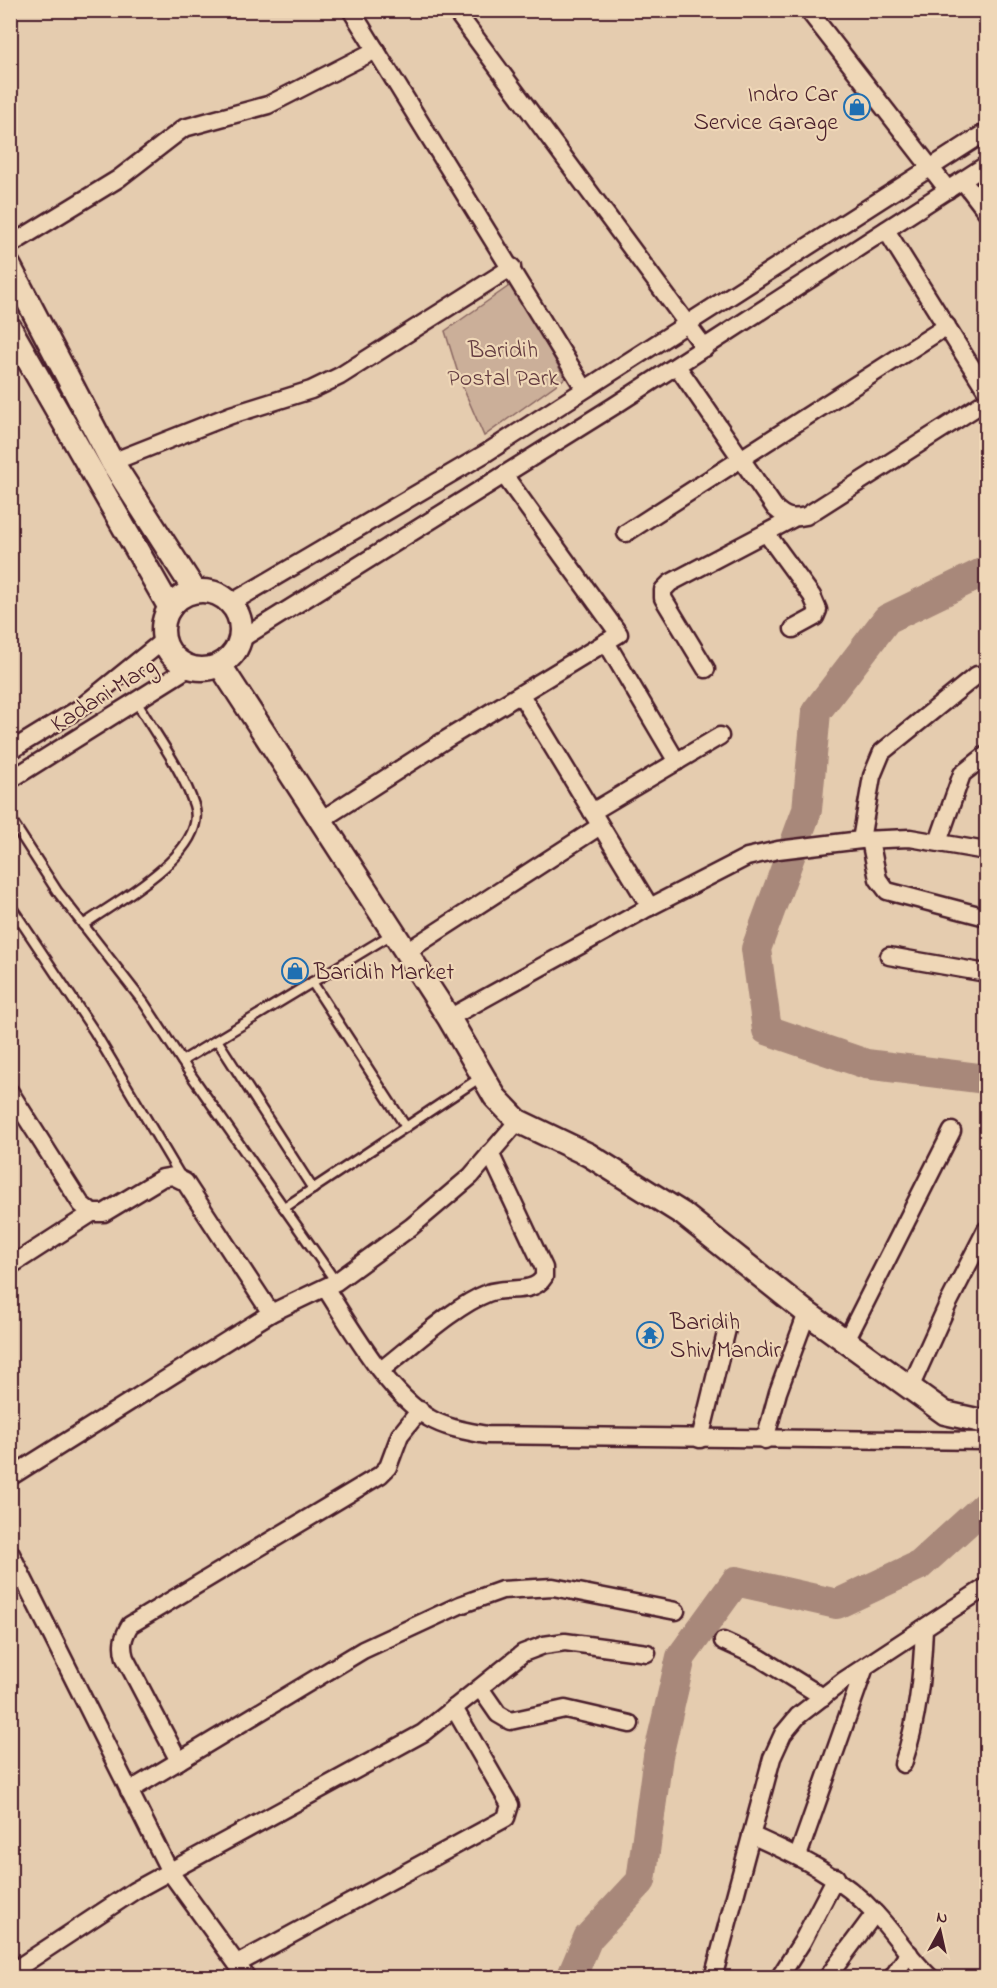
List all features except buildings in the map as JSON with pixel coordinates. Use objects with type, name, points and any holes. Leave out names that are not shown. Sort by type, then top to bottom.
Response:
[{"type":"street","points":[[351,10],[512,267],[584,388]]},
{"type":"street","points":[[455,10],[705,348]]},
{"type":"street","points":[[808,10],[948,190]]},
{"type":"street","points":[[10,245],[118,179],[184,128],[268,105],[376,50]]},
{"type":"street","points":[[231,603],[486,453],[584,388],[688,325],[987,132]]},
{"type":"street","points":[[241,639],[677,366],[987,165]]},
{"type":"street","points":[[963,181],[987,211]]},
{"type":"street","points":[[886,230],[987,390]]},
{"type":"street","points":[[10,267],[112,462],[195,591]]},
{"type":"street","points":[[112,462],[231,415],[311,390],[339,376],[512,267]]},
{"type":"street","points":[[626,532],[947,326]]},
{"type":"street","points":[[10,328],[170,608]]},
{"type":"street","points":[[677,366],[775,508],[784,517],[792,519]]},
{"type":"street","points":[[706,669],[663,598],[663,590],[670,583],[792,519],[806,516],[987,401]]},
{"type":"street","points":[[321,820],[445,740],[619,634],[504,475]]},
{"type":"street","points":[[766,533],[816,603],[818,610],[815,617],[794,629]]},
{"type":"street","points":[[195,591],[208,591],[231,603],[242,626],[241,639],[236,651],[220,665],[202,669],[190,667],[174,656],[164,640],[163,627],[170,608],[183,595],[195,591]]},
{"type":"street","name":"Kadani Marg","points":[[10,751],[80,708],[164,640]]},
{"type":"street","points":[[606,642],[677,762]]},
{"type":"street","points":[[220,665],[449,1018],[495,1097],[518,1121],[590,1155],[683,1214],[807,1313],[945,1413],[987,1422]]},
{"type":"street","name":"Kadani Marg","points":[[10,780],[190,667]]},
{"type":"street","points":[[977,675],[882,752],[872,776],[866,840],[878,879],[887,891],[987,917]]},
{"type":"street","points":[[521,695],[650,907]]},
{"type":"street","points":[[406,952],[677,762],[720,736]]},
{"type":"street","points":[[938,842],[962,774],[987,755]]},
{"type":"street","points":[[449,1018],[650,907],[747,857],[778,850],[866,840],[910,838],[987,851]]},
{"type":"street","points":[[889,956],[987,973]]},
{"type":"street","points":[[10,1092],[81,1204],[92,1213],[104,1214],[162,1178],[173,1176],[185,1182],[271,1313]]},
{"type":"street","points":[[10,1477],[271,1313],[331,1285],[411,1227],[471,1176],[518,1121]]},
{"type":"street","points":[[846,1341],[952,1131]]},
{"type":"street","points":[[381,1370],[466,1305],[485,1294],[497,1289],[533,1287],[544,1277],[544,1268],[490,1153]]},
{"type":"street","points":[[10,1266],[92,1213]]},
{"type":"street","points":[[910,1388],[948,1304],[987,1230]]},
{"type":"street","points":[[331,1285],[362,1345],[397,1390],[428,1417],[453,1428],[486,1435],[987,1441]]},
{"type":"street","points":[[765,1440],[778,1392],[807,1313]]},
{"type":"street","points":[[700,1439],[727,1329]]},
{"type":"street","points":[[179,1761],[125,1658],[122,1648],[123,1636],[130,1625],[380,1475],[388,1467],[400,1436],[420,1410]]},
{"type":"street","points":[[10,1552],[170,1872],[242,1971],[506,1818],[510,1805],[454,1708]]},
{"type":"street","points":[[129,1791],[363,1650],[460,1605],[502,1590],[553,1587],[676,1611]]},
{"type":"street","points":[[713,1977],[772,1758],[783,1734],[798,1716],[823,1697],[987,1587]]},
{"type":"street","points":[[903,1764],[914,1730],[921,1690],[924,1628]]},
{"type":"street","points":[[723,1641],[760,1658],[823,1697]]},
{"type":"street","points":[[10,1972],[134,1891],[423,1733],[523,1653],[544,1645],[565,1642],[647,1653]]},
{"type":"street","points":[[798,1856],[865,1667]]},
{"type":"street","points":[[480,1688],[498,1714],[510,1721],[566,1709],[630,1724]]},
{"type":"street","points":[[752,1835],[836,1877],[875,1913],[931,1977]]},
{"type":"street","points":[[779,1977],[802,1942],[836,1877]]},
{"type":"street","points":[[827,1977],[875,1913]]},
{"type":"street","points":[[892,1977],[909,1953]]},
{"type":"lane","points":[[82,925],[172,862],[188,843],[194,830],[195,806],[136,701]]},
{"type":"lane","points":[[10,818],[82,925],[144,1003],[284,1208],[331,1285]]},
{"type":"lane","points":[[10,905],[94,1031],[185,1182]]},
{"type":"lane","points":[[182,1061],[393,933]]},
{"type":"lane","points":[[312,982],[406,1127]]},
{"type":"lane","points":[[217,1040],[313,1189]]},
{"type":"lane","points":[[284,1208],[483,1076]]},
{"type":"green space","name":"Baridih Postal Park","points":[[512,284],[565,378],[484,436],[461,383],[445,331]]},
{"type":"waterway","points":[[986,571],[887,619],[816,712],[807,810],[756,949],[767,1030],[866,1064],[986,1079]]},
{"type":"waterway","points":[[571,1978],[588,1938],[641,1881],[658,1756],[681,1657],[736,1581],[837,1604],[920,1565],[986,1505]]},
{"type":"place","name":"Indro Car Service Garage","points":[[857,107]]},
{"type":"place","name":"Baridih Market","points":[[295,971]]},
{"type":"place","name":"Baridih Shiv Mandir","points":[[650,1335]]}]
